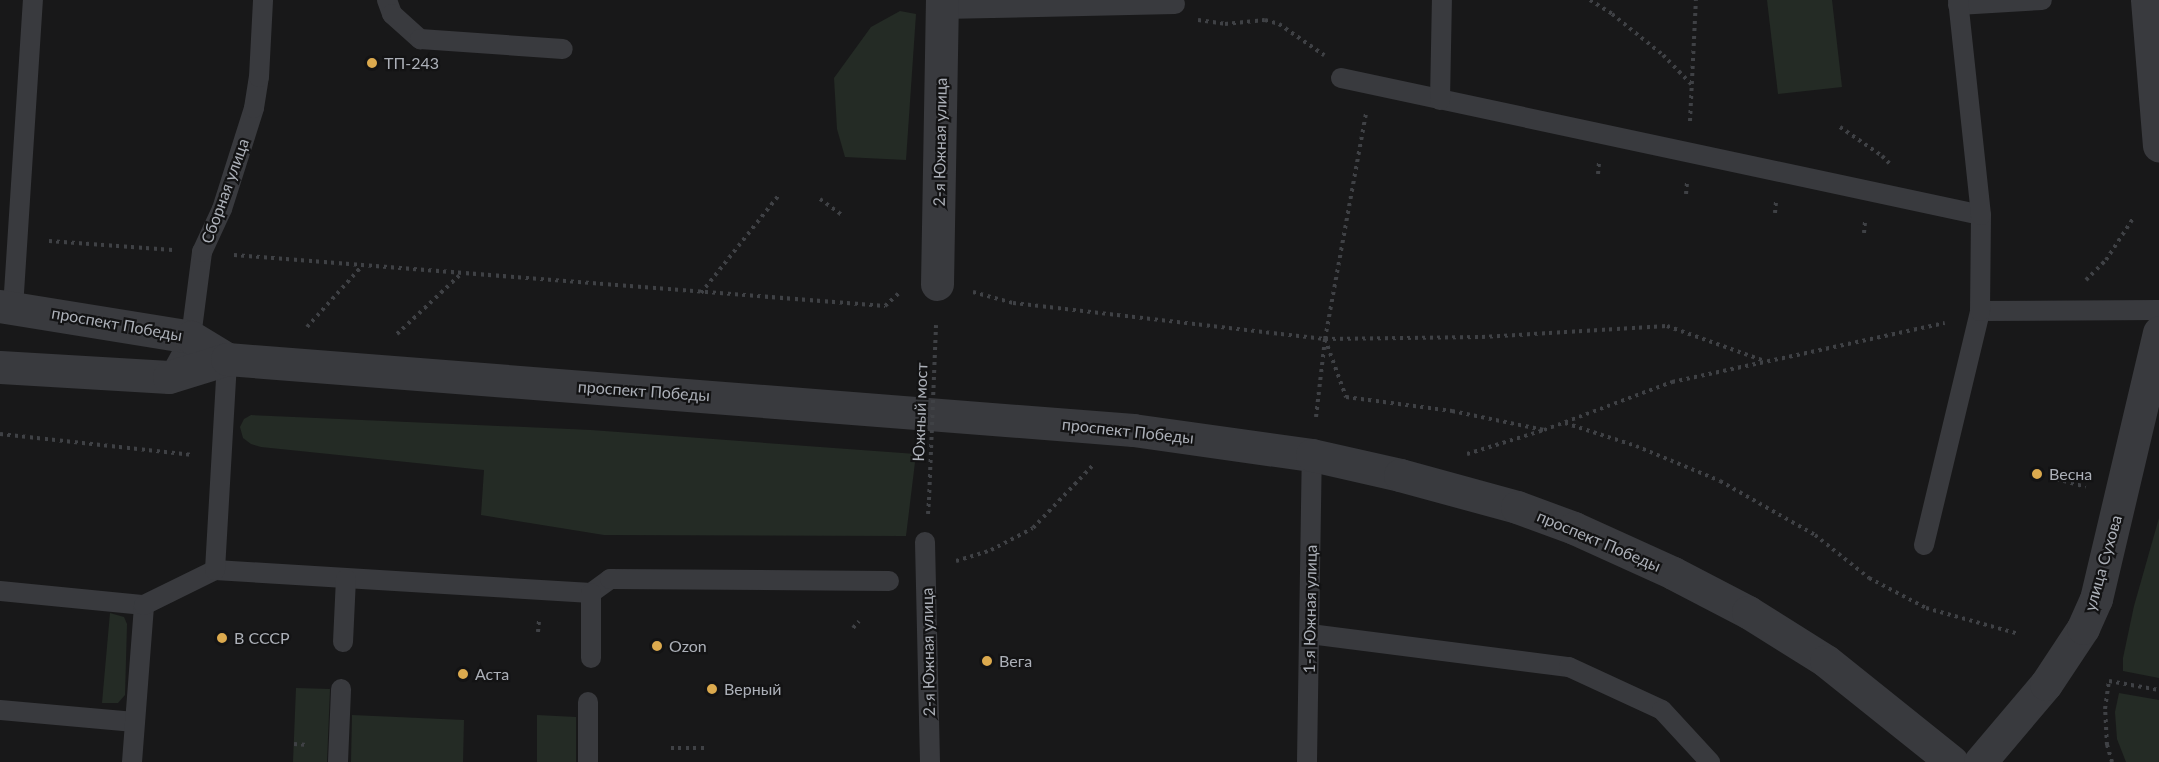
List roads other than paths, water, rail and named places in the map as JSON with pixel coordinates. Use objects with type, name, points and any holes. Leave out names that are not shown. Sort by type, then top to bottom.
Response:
[{"type":"street","points":[[2147,0],[2159,146]]},
{"type":"street","name":"2-я Южная улица","points":[[938,284],[942,5]]},
{"type":"street","name":"проспект Победы","points":[[7,307],[191,337],[227,359]]},
{"type":"street","name":"улица Сухова","points":[[1980,762],[2046,684],[2083,628],[2096,599],[2159,334]]},
{"type":"street","name":"проспект Победы","points":[[0,367],[169,378],[227,359],[1133,430],[1312,455],[1400,475],[1517,507],[1574,528],[1673,573],[1748,612],[1826,661],[1952,762]]},
{"type":"lane","points":[[7,307],[18,239],[33,0]]},
{"type":"lane","name":"Сборная улица","points":[[169,378],[191,337],[202,252],[222,209],[254,108],[259,77],[263,0]]},
{"type":"lane","points":[[387,0],[392,14],[420,39],[563,49]]},
{"type":"lane","points":[[1440,100],[1442,0]]},
{"type":"lane","points":[[1924,545],[1980,311],[1981,216],[1958,3],[2042,0]]},
{"type":"lane","points":[[942,5],[1176,4]]},
{"type":"lane","points":[[1341,78],[1981,216]]},
{"type":"lane","points":[[1980,311],[2159,310]]},
{"type":"lane","points":[[215,570],[227,359]]},
{"type":"lane","name":"1-я Южная улица","points":[[1307,762],[1312,455]]},
{"type":"lane","name":"2-я Южная улица","points":[[926,542],[930,762]]},
{"type":"lane","points":[[0,591],[144,605],[215,570],[591,593],[610,579],[889,581]]},
{"type":"lane","points":[[343,642],[346,579]]},
{"type":"lane","points":[[591,593],[591,658]]},
{"type":"lane","points":[[132,762],[144,605]]},
{"type":"lane","points":[[1310,634],[1569,667],[1662,710],[1710,762]]},
{"type":"lane","points":[[338,762],[341,689]]},
{"type":"lane","points":[[588,702],[588,762]]},
{"type":"lane","points":[[0,710],[134,723]]},
{"type":"place","name":"ТП-243","points":[[372,63]]},
{"type":"place","name":"Весна","points":[[2037,474]]},
{"type":"place","name":"В СССР","points":[[222,638]]},
{"type":"place","name":"Ozon","points":[[657,646]]},
{"type":"place","name":"Вега","points":[[987,661]]},
{"type":"place","name":"Аста","points":[[463,674]]},
{"type":"place","name":"Верный","points":[[712,689]]}]
